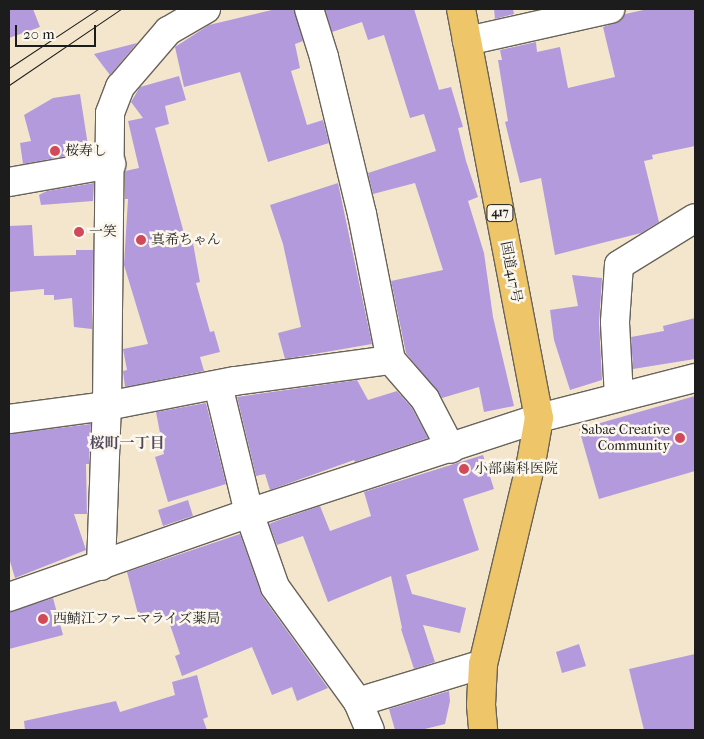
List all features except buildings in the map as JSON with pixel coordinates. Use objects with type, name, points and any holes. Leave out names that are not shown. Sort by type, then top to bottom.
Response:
[{"type":"highway","name":"国道417号","points":[[461,9],[539,418],[531,463],[483,664],[481,705],[483,730]]},
{"type":"highway","points":[[472,730],[470,708],[473,667],[521,465],[539,418]]},
{"type":"street","points":[[101,566],[107,406],[111,164],[110,113],[120,86],[168,31],[206,9]]},
{"type":"street","points":[[309,9],[324,57],[362,214],[391,360],[425,399],[451,449]]},
{"type":"street","points":[[467,41],[610,9]]},
{"type":"street","points":[[9,182],[111,164]]},
{"type":"street","points":[[618,397],[615,322],[619,265],[695,218]]},
{"type":"street","points":[[9,419],[107,406],[218,385],[391,360]]},
{"type":"street","points":[[9,597],[249,514],[451,449],[539,418],[695,378]]},
{"type":"street","points":[[218,385],[249,514],[275,587],[358,702],[370,730]]},
{"type":"street","points":[[358,702],[473,667]]},
{"type":"tram line","points":[[9,68],[98,9]]},
{"type":"tram line","points":[[9,85],[121,9]]},
{"type":"place","name":"桜寿し","points":[[55,151]]},
{"type":"place","name":"一笑","points":[[79,232]]},
{"type":"place","name":"真希ちゃん","points":[[141,240]]},
{"type":"place","name":"Sabae Creative Community","points":[[680,438]]},
{"type":"place","name":"小部歯科医院","points":[[464,469]]},
{"type":"place","name":"西鯖江ファーマライズ薬局","points":[[43,619]]},
{"type":"district","name":"桜町一丁目","points":[[127,444]]}]
